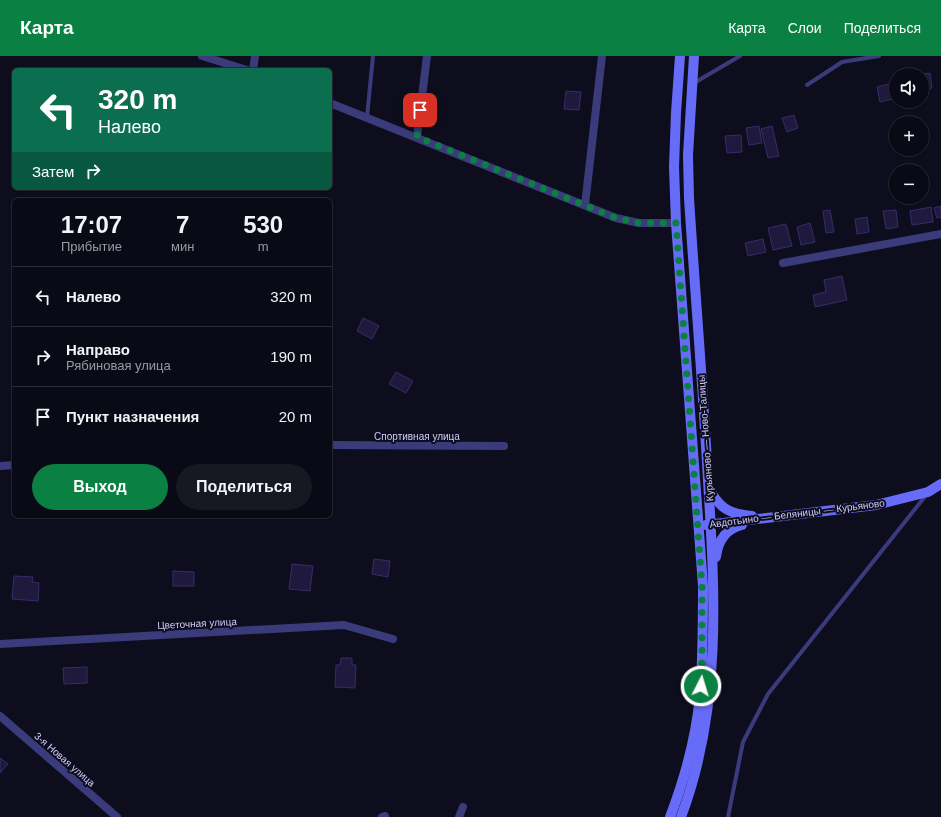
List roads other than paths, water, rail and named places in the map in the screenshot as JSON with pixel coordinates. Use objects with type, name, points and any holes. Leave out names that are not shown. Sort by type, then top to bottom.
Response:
[{"type":"main road","name":"Курьяново — Ново-Талицы","points":[[670,817],[685,772],[700,698],[703,630],[702,586],[676,223],[674,167],[680,56]]},
{"type":"main road","name":"Курьяново — Ново-Талицы","points":[[681,817],[696,774],[704,738],[710,698],[713,656],[711,525],[689,198],[688,155],[694,56]]},
{"type":"main road","name":"Авдотьино — Беляницы — Курьяново","points":[[698,526],[876,505],[928,492],[941,484]]},
{"type":"main road","points":[[709,489],[717,502],[729,512],[740,515],[774,517]]},
{"type":"main road","points":[[712,585],[717,547],[723,534],[738,526],[774,517]]},
{"type":"street","points":[[202,56],[241,68]]},
{"type":"street","points":[[253,68],[254,56]]},
{"type":"street","points":[[417,137],[427,56]]},
{"type":"street","points":[[585,205],[602,56]]},
{"type":"street","points":[[332,104],[616,218],[639,223],[676,223]]},
{"type":"street","points":[[783,263],[941,234]]},
{"type":"street","name":"Спортивная улица","points":[[332,445],[504,446]]},
{"type":"street","points":[[0,466],[12,465]]},
{"type":"street","name":"Цветочная улица","points":[[0,644],[344,625],[393,639]]},
{"type":"street","name":"3-я Новая улица","points":[[0,716],[117,817]]},
{"type":"street","points":[[459,817],[463,807]]},
{"type":"lane","points":[[367,117],[373,56]]},
{"type":"lane","points":[[692,84],[740,56]]},
{"type":"lane","points":[[807,85],[842,62],[879,56]]},
{"type":"lane","points":[[728,817],[743,742],[768,694],[928,492]]}]
